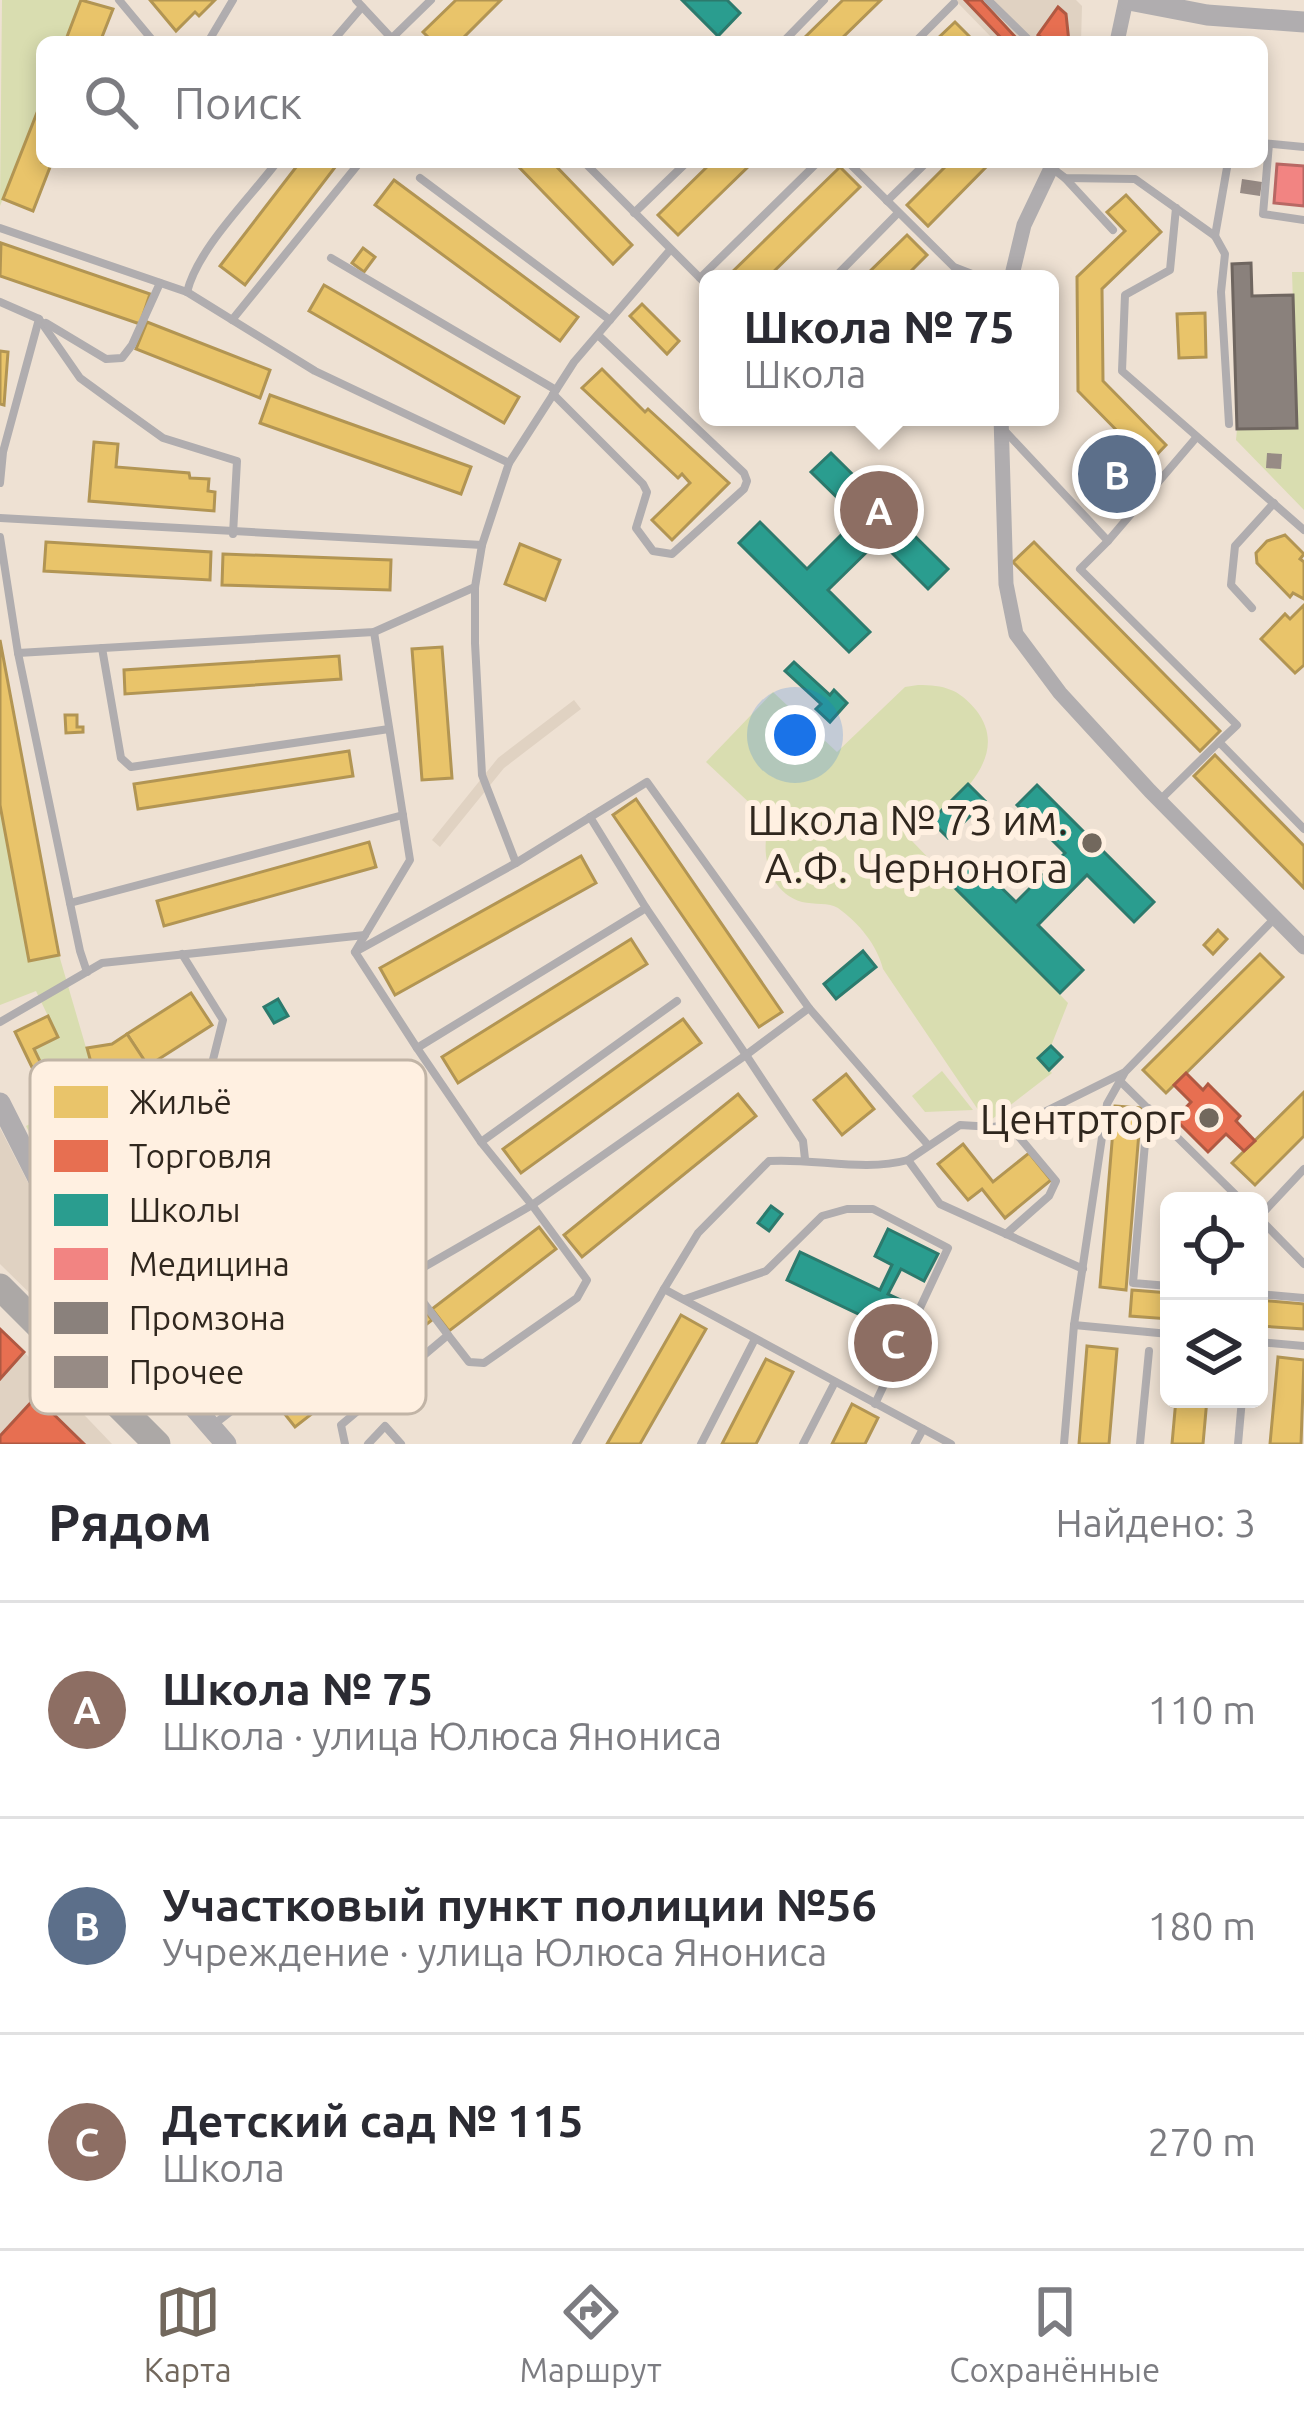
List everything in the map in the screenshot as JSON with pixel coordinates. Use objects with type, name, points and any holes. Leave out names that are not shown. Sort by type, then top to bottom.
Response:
[{"type":"highway","points":[[0,1287],[30,1317]]},
{"type":"highway","points":[[121,1414],[145,1441]]},
{"type":"street","points":[[1119,36],[1128,0],[1304,22]]},
{"type":"street","points":[[1013,270],[1024,225],[1056,169]]},
{"type":"street","points":[[1001,426],[1006,584],[1016,634],[1060,693],[1304,947]]},
{"type":"street","points":[[0,1103],[30,1162]]},
{"type":"street","points":[[199,1414],[226,1444]]},
{"type":"lane","points":[[119,0],[149,36]]},
{"type":"lane","points":[[212,36],[233,0]]},
{"type":"lane","points":[[397,36],[431,0]]},
{"type":"lane","points":[[788,36],[824,0]]},
{"type":"lane","points":[[988,0],[1025,36]]},
{"type":"lane","points":[[336,36],[359,3],[389,36]]},
{"type":"lane","points":[[921,36],[954,3]]},
{"type":"lane","points":[[1268,144],[1304,147]]},
{"type":"lane","points":[[187,292],[192,274],[272,168]]},
{"type":"lane","points":[[232,320],[355,168]]},
{"type":"lane","points":[[590,168],[699,277]]},
{"type":"lane","points":[[634,213],[681,168]]},
{"type":"lane","points":[[708,270],[812,168]]},
{"type":"lane","points":[[854,168],[962,270]]},
{"type":"lane","points":[[886,201],[921,168]]},
{"type":"lane","points":[[1215,236],[1227,168]]},
{"type":"lane","points":[[1265,168],[1263,214],[1304,220]]},
{"type":"lane","points":[[1056,169],[1135,179],[1215,236],[1226,254],[1221,292],[1229,424]]},
{"type":"lane","points":[[1056,169],[1113,230]]},
{"type":"lane","points":[[419,178],[610,320]]},
{"type":"lane","points":[[1176,208],[1170,270],[1125,295],[1122,371],[1304,530]]},
{"type":"lane","points":[[842,270],[898,213]]},
{"type":"lane","points":[[0,228],[187,292],[315,371],[509,463]]},
{"type":"lane","points":[[516,863],[482,775],[475,587],[482,545],[509,463],[598,334],[670,250]]},
{"type":"lane","points":[[331,258],[555,392],[643,484],[647,492],[636,529],[653,551],[672,554],[744,489],[747,481],[598,334]]},
{"type":"lane","points":[[0,302],[106,358],[122,358],[160,283]]},
{"type":"lane","points":[[0,483],[3,452],[39,319]]},
{"type":"lane","points":[[39,319],[80,378],[116,406],[163,437],[237,460],[233,534]]},
{"type":"lane","points":[[1004,426],[1108,541]]},
{"type":"lane","points":[[1159,800],[1237,725],[1080,569],[1195,439]]},
{"type":"lane","points":[[1252,608],[1231,585],[1235,546],[1274,503]]},
{"type":"lane","points":[[0,518],[482,545]]},
{"type":"lane","points":[[0,537],[18,653],[87,972]]},
{"type":"lane","points":[[18,653],[374,632],[475,587]]},
{"type":"lane","points":[[356,952],[410,860],[374,632]]},
{"type":"lane","points":[[101,648],[121,758],[131,767],[389,729]]},
{"type":"lane","points":[[1219,742],[1304,829]]},
{"type":"lane","points":[[356,952],[516,863],[647,782],[809,1008],[928,1145]]},
{"type":"lane","points":[[70,903],[403,815]]},
{"type":"lane","points":[[590,817],[802,1141],[805,1159]]},
{"type":"lane","points":[[417,1048],[646,908]]},
{"type":"lane","points":[[1064,1444],[1074,1325],[1107,1105],[1122,1076],[1275,918]]},
{"type":"lane","points":[[0,1022],[102,963],[365,935]]},
{"type":"lane","points":[[356,952],[425,1060]]},
{"type":"lane","points":[[182,954],[223,1020],[213,1060]]},
{"type":"lane","points":[[481,1142],[677,1001]]},
{"type":"lane","points":[[426,1266],[532,1205],[809,1008]]},
{"type":"lane","points":[[426,1061],[587,1280],[577,1298],[484,1363],[469,1361],[426,1306]]},
{"type":"lane","points":[[1122,1076],[1233,1192]]},
{"type":"lane","points":[[576,1444],[698,1233],[769,1162],[805,1159],[885,1166],[908,1160],[960,1125],[1026,1121],[1122,1076]]},
{"type":"lane","points":[[1148,1108],[1133,1283],[1160,1285]]},
{"type":"lane","points":[[1006,1234],[1049,1196],[1056,1180],[1009,1125]]},
{"type":"lane","points":[[908,1160],[940,1204],[1083,1269]]},
{"type":"lane","points":[[1268,1207],[1304,1169]]},
{"type":"lane","points":[[684,1300],[766,1271],[823,1216],[847,1209],[873,1209],[948,1248],[875,1404]]},
{"type":"lane","points":[[1268,1226],[1304,1264]]},
{"type":"lane","points":[[664,1289],[951,1444]]},
{"type":"lane","points":[[1268,1295],[1304,1298]]},
{"type":"lane","points":[[1074,1325],[1160,1333]]},
{"type":"lane","points":[[426,1354],[448,1335]]},
{"type":"lane","points":[[701,1444],[755,1339]]},
{"type":"lane","points":[[1268,1343],[1304,1346]]},
{"type":"lane","points":[[1140,1444],[1149,1351]]},
{"type":"lane","points":[[803,1444],[835,1382]]},
{"type":"lane","points":[[1238,1444],[1241,1408]]},
{"type":"lane","points":[[210,1427],[228,1414]]},
{"type":"lane","points":[[345,1444],[341,1425],[354,1414]]},
{"type":"lane","points":[[368,1444],[386,1426],[401,1444]]},
{"type":"lane","points":[[915,1444],[923,1429]]},
{"type":"shaded area","points":[[955,0],[1076,0],[1082,6],[1081,36],[990,36]]},
{"type":"shaded area","points":[[574,700],[581,709],[504,768],[440,847],[432,840],[498,758]]},
{"type":"shaded area","points":[[0,1128],[30,1186],[30,1293],[0,1264]]},
{"type":"shaded area","points":[[0,1329],[30,1358],[30,1414],[83,1414],[112,1444],[0,1444]]},
{"type":"green space","points":[[2,0],[81,0],[67,36],[36,36],[36,115],[0,206]]},
{"type":"green space","points":[[1292,272],[1304,272],[1304,510],[1236,440],[1237,429],[1297,427]]},
{"type":"green space","points":[[905,687],[943,687],[963,697],[986,729],[988,747],[971,782],[912,841],[1068,1003],[1051,1046],[1038,1058],[1052,1073],[987,1123],[883,969],[866,935],[838,908],[802,902],[781,889],[766,857],[770,822],[706,762],[773,692],[837,752]]},
{"type":"green space","points":[[0,805],[29,960],[59,955],[90,1060],[40,1060],[34,1049],[58,1037],[36,991],[0,1005]]},
{"type":"green space","points":[[942,1071],[973,1110],[925,1112],[912,1096]]},
{"type":"building: Жильё","points":[[81,0],[113,9],[102,36],[67,36]]},
{"type":"building: Жильё","points":[[150,0],[215,0],[176,31]]},
{"type":"building: Жильё","points":[[456,0],[501,0],[465,36],[427,36],[423,32]]},
{"type":"building: Жильё","points":[[843,0],[881,0],[844,36],[806,36]]},
{"type":"building: Жильё","points":[[955,22],[969,36],[940,36]]},
{"type":"building: Жильё","points":[[36,115],[36,168],[50,168],[33,211],[3,199]]},
{"type":"building: Жильё","points":[[295,168],[334,168],[245,285],[220,266]]},
{"type":"building: Жильё","points":[[520,168],[558,168],[632,245],[613,264]]},
{"type":"building: Жильё","points":[[706,168],[747,168],[678,235],[658,215]]},
{"type":"building: Жильё","points":[[839,168],[860,187],[775,270],[734,270]]},
{"type":"building: Жильё","points":[[944,168],[985,168],[928,226],[907,205]]},
{"type":"building: Жильё","points":[[394,180],[578,317],[560,341],[375,205]]},
{"type":"building: Жильё","points":[[1126,195],[1161,232],[1102,289],[1103,381],[1166,445],[1103,511],[1083,493],[1130,444],[1078,391],[1077,277],[1125,231],[1107,212]]},
{"type":"building: Жильё","points":[[907,235],[927,255],[912,270],[871,270]]},
{"type":"building: Жильё","points":[[1,243],[150,294],[140,324],[0,276]]},
{"type":"building: Жильё","points":[[363,248],[375,257],[364,272],[352,263]]},
{"type":"building: Жильё","points":[[324,285],[519,397],[504,423],[309,311]]},
{"type":"building: Жильё","points":[[642,304],[679,341],[667,354],[630,316]]},
{"type":"building: Жильё","points":[[1205,313],[1206,357],[1179,358],[1177,314]]},
{"type":"building: Жильё","points":[[147,322],[270,370],[260,398],[136,349]]},
{"type":"building: Жильё","points":[[0,351],[8,352],[4,405],[0,404]]},
{"type":"building: Жильё","points":[[602,369],[729,483],[672,540],[652,520],[690,483],[682,474],[678,478],[582,388]]},
{"type":"building: Жильё","points":[[270,395],[471,467],[461,494],[260,423]]},
{"type":"building: Жильё","points":[[94,442],[118,444],[116,467],[209,479],[208,491],[215,492],[214,511],[89,501]]},
{"type":"building: Жильё","points":[[1285,535],[1304,554],[1300,559],[1304,562],[1304,599],[1293,593],[1290,597],[1257,563],[1256,553],[1267,541]]},
{"type":"building: Жильё","points":[[46,542],[211,552],[210,580],[44,571]]},
{"type":"building: Жильё","points":[[1034,542],[1220,731],[1200,751],[1013,562]]},
{"type":"building: Жильё","points":[[520,544],[560,560],[545,600],[505,584]]},
{"type":"building: Жильё","points":[[223,554],[391,560],[390,590],[222,585]]},
{"type":"building: Жильё","points":[[1304,605],[1304,665],[1295,673],[1261,639],[1285,614],[1290,619]]},
{"type":"building: Жильё","points":[[0,640],[59,955],[29,961],[0,805]]},
{"type":"building: Жильё","points":[[442,647],[452,778],[422,780],[412,649]]},
{"type":"building: Жильё","points":[[339,656],[341,679],[125,694],[124,670]]},
{"type":"building: Жильё","points":[[65,715],[77,715],[77,727],[83,727],[83,732],[66,733]]},
{"type":"building: Жильё","points":[[349,751],[353,776],[138,809],[134,784]]},
{"type":"building: Жильё","points":[[1215,755],[1304,846],[1304,888],[1194,776]]},
{"type":"building: Жильё","points":[[636,799],[782,1012],[759,1027],[613,815]]},
{"type":"building: Жильё","points":[[369,842],[376,867],[164,926],[157,901]]},
{"type":"building: Жильё","points":[[581,856],[596,883],[395,995],[380,968]]},
{"type":"building: Жильё","points":[[1218,930],[1227,939],[1213,954],[1204,945]]},
{"type":"building: Жильё","points":[[631,939],[647,964],[458,1083],[442,1057]]},
{"type":"building: Жильё","points":[[1260,954],[1283,977],[1166,1093],[1143,1070]]},
{"type":"building: Жильё","points":[[191,993],[212,1025],[157,1060],[144,1060],[127,1034]]},
{"type":"building: Жильё","points":[[48,1016],[58,1037],[34,1049],[39,1060],[30,1063],[15,1032]]},
{"type":"building: Жильё","points":[[683,1019],[701,1043],[521,1173],[503,1149]]},
{"type":"building: Жильё","points":[[127,1034],[144,1060],[90,1060],[87,1048],[112,1044]]},
{"type":"building: Жильё","points":[[846,1074],[874,1109],[842,1135],[814,1100]]},
{"type":"building: Жильё","points":[[1304,1092],[1304,1136],[1255,1185],[1232,1163]]},
{"type":"building: Жильё","points":[[738,1094],[756,1116],[582,1257],[564,1235]]},
{"type":"building: Жильё","points":[[1115,1106],[1141,1108],[1126,1290],[1100,1287]]},
{"type":"building: Жильё","points":[[963,1144],[993,1182],[1029,1153],[1051,1180],[1005,1218],[982,1189],[968,1200],[938,1164]]},
{"type":"building: Жильё","points":[[539,1227],[556,1249],[449,1331],[432,1309]]},
{"type":"building: Жильё","points":[[1132,1290],[1160,1292],[1160,1318],[1130,1316]]},
{"type":"building: Жильё","points":[[1268,1301],[1304,1304],[1304,1329],[1268,1327]]},
{"type":"building: Жильё","points":[[681,1315],[706,1329],[640,1444],[607,1444]]},
{"type":"building: Жильё","points":[[1087,1346],[1117,1349],[1109,1444],[1079,1444]]},
{"type":"building: Жильё","points":[[1278,1357],[1304,1360],[1301,1444],[1270,1444]]},
{"type":"building: Жильё","points":[[766,1359],[793,1372],[756,1444],[722,1444]]},
{"type":"building: Жильё","points":[[852,1404],[878,1418],[865,1444],[832,1444]]},
{"type":"building: Жильё","points":[[1175,1408],[1206,1408],[1203,1444],[1172,1444]]},
{"type":"building: Жильё","points":[[285,1414],[312,1414],[295,1427]]},
{"type":"building: Торговля","points":[[965,0],[981,0],[1014,36],[999,36]]},
{"type":"building: Торговля","points":[[1058,7],[1066,14],[1068,36],[1038,35]]},
{"type":"building: Торговля","points":[[1186,1073],[1203,1090],[1208,1084],[1240,1116],[1236,1121],[1255,1141],[1244,1151],[1226,1134],[1208,1152],[1175,1119],[1191,1102],[1174,1085]]},
{"type":"building: Торговля","points":[[0,1329],[24,1352],[0,1379]]},
{"type":"building: Торговля","points":[[30,1404],[30,1414],[53,1414],[84,1444],[0,1444],[0,1436]]},
{"type":"building: Школы","points":[[682,0],[727,0],[740,13],[718,36]]},
{"type":"building: Школы","points":[[831,453],[948,569],[928,589],[879,540],[828,590],[870,632],[849,652],[739,543],[760,522],[807,569],[858,518],[811,472]]},
{"type":"building: Школы","points":[[794,662],[830,695],[834,690],[847,703],[830,722],[816,709],[821,704],[785,671]]},
{"type":"building: Школы","points":[[968,784],[985,801],[948,838],[931,821]]},
{"type":"building: Школы","points":[[1037,785],[1154,902],[1134,922],[1087,875],[1038,925],[1083,970],[1060,993],[947,880],[970,857],[1016,902],[1065,853],[1017,805]]},
{"type":"building: Школы","points":[[863,951],[876,967],[836,999],[824,984]]},
{"type":"building: Школы","points":[[278,999],[288,1016],[274,1023],[264,1007]]},
{"type":"building: Школы","points":[[1051,1046],[1062,1057],[1049,1070],[1038,1058]]},
{"type":"building: Школы","points":[[771,1206],[782,1214],[769,1231],[758,1223]]},
{"type":"building: Школы","points":[[888,1229],[938,1254],[924,1281],[901,1269],[888,1294],[907,1303],[894,1331],[787,1280],[800,1252],[880,1290],[892,1265],[875,1256]]},
{"type":"building: Медицина","points":[[1277,164],[1304,166],[1304,206],[1274,203]]},
{"type":"building: Промзона","points":[[1251,263],[1252,296],[1293,295],[1297,428],[1237,429],[1232,264]]},
{"type":"building: Прочее","points":[[1242,179],[1262,182],[1260,196],[1240,193]]},
{"type":"building: Прочее","points":[[1267,453],[1282,454],[1281,469],[1266,468]]},
{"type":"place","name":"Участковый пункт полиции №56","points":[[1117,474]]},
{"type":"place","name":"Школа № 75","points":[[879,510]]},
{"type":"place","name":"Школа № 73 им. А.Ф. Чернонога","points":[[1092,843]]},
{"type":"place","name":"Центрторг","points":[[1209,1118]]},
{"type":"place","name":"Детский сад № 115","points":[[893,1343]]}]
